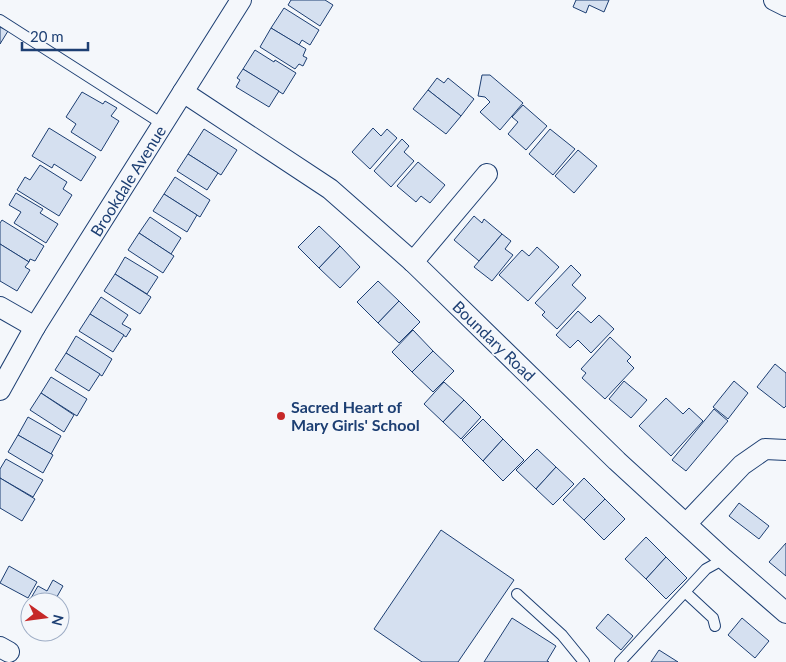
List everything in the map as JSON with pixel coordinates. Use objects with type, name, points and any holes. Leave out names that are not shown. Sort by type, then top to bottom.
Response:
[{"type":"street","name":"Brookdale Avenue","points":[[0,390],[36,327],[241,0]]},
{"type":"street","points":[[774,0],[786,6]]},
{"type":"street","name":"Boundary Road","points":[[183,92],[330,189],[413,262],[617,461],[786,613]]},
{"type":"street","points":[[413,262],[487,174]]},
{"type":"street","points":[[0,307],[36,327]]},
{"type":"street","points":[[686,524],[742,465],[765,449],[786,450]]},
{"type":"lane","points":[[0,20],[164,125]]},
{"type":"lane","points":[[620,662],[706,569],[724,559]]},
{"type":"lane","points":[[685,592],[713,618],[715,626]]},
{"type":"lane","points":[[517,594],[562,635],[584,662]]},
{"type":"building","points":[[291,0],[325,0],[333,5],[320,26],[288,5]]},
{"type":"building","points":[[576,0],[609,0],[604,12],[589,5],[586,13],[573,7]]},
{"type":"building","points":[[284,8],[319,30],[310,45],[302,40],[299,45],[271,28]]},
{"type":"building","points":[[0,27],[8,31],[0,44]]},
{"type":"building","points":[[271,28],[306,49],[303,56],[307,58],[303,66],[299,64],[295,69],[260,47]]},
{"type":"building","points":[[255,50],[296,73],[283,94],[243,69]]},
{"type":"building","points":[[243,69],[279,91],[269,107],[236,87],[240,80],[237,78]]},
{"type":"building","points":[[482,75],[490,75],[523,103],[500,130],[480,112],[490,102],[485,97],[478,96]]},
{"type":"building","points":[[437,78],[444,83],[448,78],[474,99],[461,116],[428,90]]},
{"type":"building","points":[[428,90],[461,116],[446,134],[413,109]]},
{"type":"building","points":[[82,92],[103,104],[105,101],[117,108],[111,116],[119,121],[101,151],[71,132],[76,124],[66,117]]},
{"type":"building","points":[[523,105],[547,126],[526,150],[508,134],[518,122],[512,117]]},
{"type":"building","points":[[49,128],[96,157],[81,181],[54,164],[52,168],[32,156]]},
{"type":"building","points":[[373,128],[381,136],[387,129],[397,138],[370,169],[352,152]]},
{"type":"building","points":[[204,129],[237,150],[221,175],[188,154]]},
{"type":"building","points":[[550,129],[575,149],[553,175],[529,154]]},
{"type":"building","points":[[402,139],[409,146],[404,152],[414,161],[391,187],[374,171]]},
{"type":"building","points":[[578,150],[597,166],[574,193],[555,176]]},
{"type":"building","points":[[188,154],[218,173],[207,190],[177,171]]},
{"type":"building","points":[[418,162],[445,185],[430,203],[421,196],[416,202],[397,186]]},
{"type":"building","points":[[40,165],[67,182],[63,189],[72,195],[59,216],[17,190],[25,177],[30,180]]},
{"type":"building","points":[[175,177],[210,200],[200,217],[164,194]]},
{"type":"building","points":[[16,193],[43,209],[40,213],[58,224],[46,243],[14,223],[21,212],[9,205]]},
{"type":"building","points":[[164,194],[197,215],[187,232],[153,211]]},
{"type":"building","points":[[474,216],[482,223],[484,219],[502,234],[479,261],[454,240]]},
{"type":"building","points":[[150,217],[181,238],[171,254],[139,233]]},
{"type":"building","points":[[2,220],[44,246],[35,261],[30,259],[29,262],[0,244],[0,223]]},
{"type":"building","points":[[319,226],[340,246],[319,268],[298,247]]},
{"type":"building","points":[[139,233],[174,256],[163,273],[128,250]]},
{"type":"building","points":[[502,234],[511,241],[505,249],[513,255],[492,281],[474,267]]},
{"type":"building","points":[[0,244],[29,262],[25,267],[30,270],[17,291],[0,281]]},
{"type":"building","points":[[340,246],[360,267],[340,288],[319,268]]},
{"type":"building","points":[[537,247],[559,267],[528,301],[499,275],[522,250],[529,256]]},
{"type":"building","points":[[125,257],[158,277],[147,294],[115,274]]},
{"type":"building","points":[[571,265],[581,275],[572,285],[586,298],[557,329],[542,315],[545,312],[535,303]]},
{"type":"building","points":[[115,274],[151,297],[140,314],[104,291]]},
{"type":"building","points":[[378,281],[399,301],[378,323],[357,302]]},
{"type":"building","points":[[101,297],[128,315],[122,324],[131,329],[126,337],[90,314]]},
{"type":"building","points":[[399,301],[420,322],[399,343],[378,323]]},
{"type":"building","points":[[578,311],[591,323],[599,315],[614,329],[591,353],[578,340],[570,348],[556,335]]},
{"type":"building","points":[[90,314],[124,335],[113,352],[79,331]]},
{"type":"building","points":[[413,330],[433,351],[412,372],[392,352]]},
{"type":"building","points":[[76,336],[112,359],[102,376],[66,353]]},
{"type":"building","points":[[610,337],[631,357],[627,361],[634,368],[605,399],[582,378],[586,373],[581,369]]},
{"type":"building","points":[[433,351],[454,371],[433,392],[412,372]]},
{"type":"building","points":[[66,353],[100,374],[89,391],[55,370]]},
{"type":"building","points":[[775,364],[786,373],[786,406],[784,408],[757,387]]},
{"type":"building","points":[[51,377],[87,399],[77,416],[41,393]]},
{"type":"building","points":[[624,381],[647,400],[631,418],[609,399]]},
{"type":"building","points":[[734,381],[748,393],[728,419],[713,407]]},
{"type":"building","points":[[444,382],[464,400],[443,422],[424,404]]},
{"type":"building","points":[[41,393],[74,415],[64,432],[30,410]]},
{"type":"building","points":[[666,398],[683,414],[689,408],[703,421],[671,456],[639,426]]},
{"type":"building","points":[[464,400],[481,417],[461,439],[443,422]]},
{"type":"building","points":[[714,409],[728,421],[686,471],[672,460]]},
{"type":"building","points":[[28,417],[61,436],[51,454],[18,435]]},
{"type":"building","points":[[483,419],[503,439],[483,461],[462,440]]},
{"type":"building","points":[[18,435],[53,455],[43,473],[8,452]]},
{"type":"building","points":[[503,439],[524,460],[503,481],[483,461]]},
{"type":"building","points":[[537,449],[556,467],[536,489],[516,470]]},
{"type":"building","points":[[6,459],[43,480],[33,497],[0,478],[0,469]]},
{"type":"building","points":[[556,467],[574,484],[553,505],[536,489]]},
{"type":"building","points":[[0,478],[35,499],[22,521],[0,508]]},
{"type":"building","points":[[584,478],[605,499],[584,520],[563,500]]},
{"type":"building","points":[[605,499],[625,519],[604,540],[584,520]]},
{"type":"building","points":[[739,503],[769,526],[759,539],[729,516]]},
{"type":"building","points":[[441,530],[514,580],[458,662],[422,662],[374,629]]},
{"type":"building","points":[[646,537],[666,557],[646,579],[625,559]]},
{"type":"building","points":[[786,543],[786,576],[769,562]]},
{"type":"building","points":[[666,557],[687,578],[666,599],[646,579]]},
{"type":"building","points":[[9,566],[37,582],[31,592],[20,592],[20,594],[0,583]]},
{"type":"building","points":[[53,580],[63,586],[60,592],[34,592],[38,586],[47,591]]},
{"type":"building","points":[[608,614],[633,636],[621,650],[596,628]]},
{"type":"building","points":[[512,618],[556,646],[547,661],[549,662],[484,662]]},
{"type":"building","points":[[742,618],[769,641],[755,658],[728,635]]},
{"type":"building","points":[[659,650],[678,662],[651,662]]},
{"type":"place","name":"Sacred Heart of Mary Girls' School","points":[[281,416]]}]
